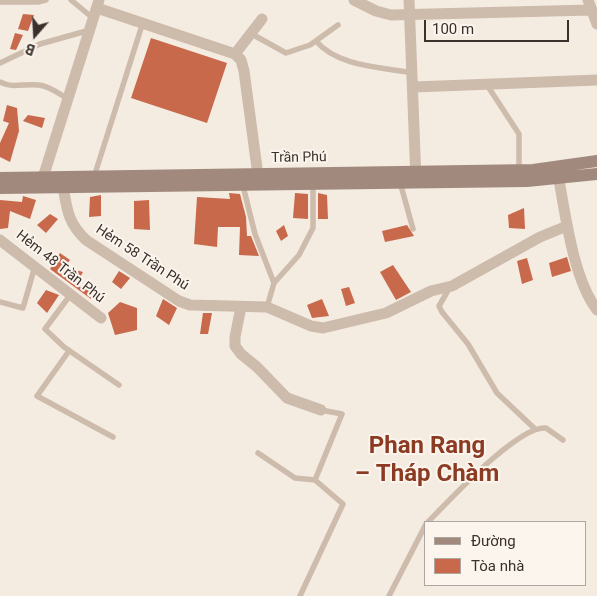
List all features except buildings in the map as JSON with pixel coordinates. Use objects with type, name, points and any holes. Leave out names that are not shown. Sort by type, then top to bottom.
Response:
[{"type":"main road","name":"Trần Phú","points":[[0,178],[42,181],[92,181],[416,177],[557,173],[597,161]]},
{"type":"main road","name":"Trần Phú","points":[[0,188],[42,181],[63,186],[92,181],[242,184],[258,179],[313,182],[400,182],[416,177],[520,171],[597,174]]},
{"type":"street","points":[[354,0],[376,11],[391,15],[410,16],[589,5],[597,24]]},
{"type":"street","points":[[409,0],[414,87],[416,177]]},
{"type":"street","points":[[42,181],[95,14],[143,22],[235,54],[241,60],[258,179]]},
{"type":"street","points":[[235,54],[262,19]]},
{"type":"street","points":[[414,87],[597,80]]},
{"type":"street","points":[[557,173],[567,226],[586,290],[597,310]]},
{"type":"street","name":"Hẻm 58 Trần Phú","points":[[63,186],[70,220],[75,229],[86,240],[166,295],[190,305],[267,307]]},
{"type":"street","points":[[267,307],[311,326],[323,328],[386,312],[432,291],[452,286],[540,237],[567,226]]},
{"type":"street","name":"Hẻm 48 Trần Phú","points":[[0,240],[101,318]]},
{"type":"street","points":[[240,307],[235,346],[287,398],[321,410]]},
{"type":"lane","points":[[0,2],[38,2],[46,0]]},
{"type":"lane","points":[[71,0],[95,14]]},
{"type":"lane","points":[[0,63],[95,14]]},
{"type":"lane","points":[[92,181],[143,22]]},
{"type":"lane","points":[[250,33],[286,53],[301,50],[338,25]]},
{"type":"lane","points":[[316,41],[324,51],[339,58],[413,73]]},
{"type":"lane","points":[[0,82],[14,86],[27,84],[42,85],[68,98]]},
{"type":"lane","points":[[486,84],[519,134],[520,171]]},
{"type":"lane","points":[[267,307],[274,283],[299,255],[312,228],[313,182]]},
{"type":"lane","points":[[400,182],[413,228]]},
{"type":"lane","points":[[242,184],[255,234],[274,283]]},
{"type":"lane","points":[[0,302],[24,308],[35,266]]},
{"type":"lane","points":[[452,286],[439,306],[442,312],[468,344],[497,393],[535,429]]},
{"type":"lane","points":[[71,294],[45,329],[69,351],[119,386]]},
{"type":"lane","points":[[69,351],[37,396],[113,437]]},
{"type":"lane","points":[[315,480],[342,414],[321,410]]},
{"type":"lane","points":[[429,521],[485,465],[535,429],[546,428],[563,440]]},
{"type":"lane","points":[[258,453],[296,478],[315,480],[343,504],[300,596]]},
{"type":"lane","points":[[389,596],[424,529]]},
{"type":"district","name":"Phan Rang – Tháp Chàm","points":[[427,461]]}]
